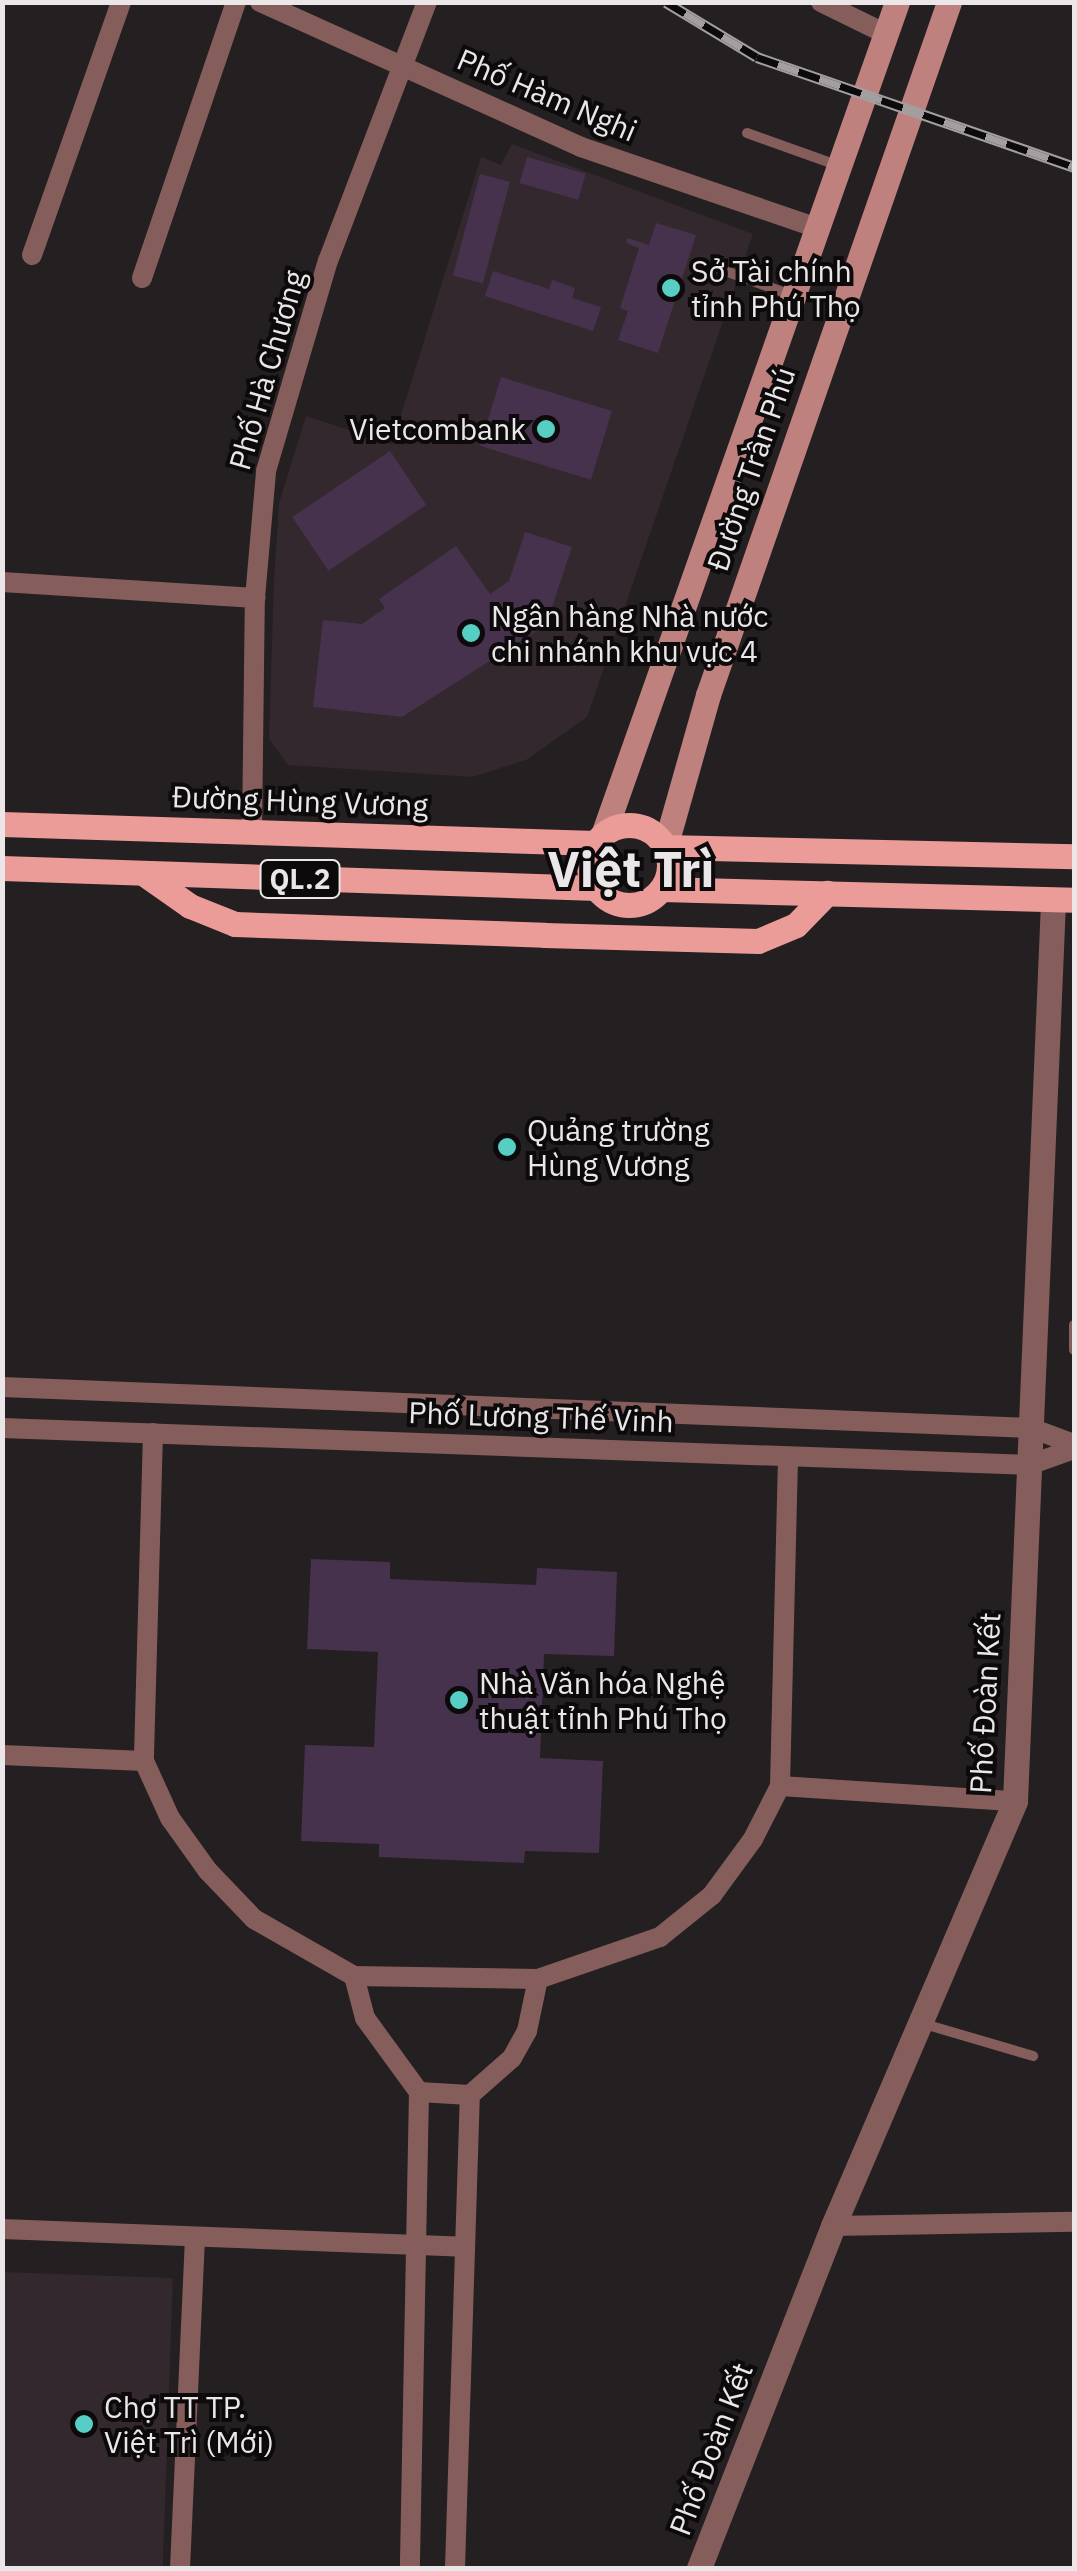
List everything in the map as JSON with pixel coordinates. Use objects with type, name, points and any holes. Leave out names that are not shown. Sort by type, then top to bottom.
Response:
[{"type":"main road","name":"Đường Trần Phú","points":[[600,839],[896,2]]},
{"type":"main road","name":"Đường Trần Phú","points":[[665,847],[708,695],[949,2]]},
{"type":"main road","name":"Đường Hùng Vương","points":[[2,824],[600,839]]},
{"type":"main road","name":"QL.2","points":[[600,839],[637,826],[665,847],[1074,856]]},
{"type":"main road","points":[[597,888],[589,866],[600,839]]},
{"type":"main road","points":[[662,889],[669,868],[665,847]]},
{"type":"main road","name":"QL.2","points":[[2,868],[597,888],[629,904],[662,889],[1064,900]]},
{"type":"main road","points":[[144,873],[190,906],[234,924],[544,936],[758,941],[796,924],[826,893]]},
{"type":"street","points":[[32,255],[122,2]]},
{"type":"street","points":[[142,278],[236,2]]},
{"type":"street","name":"Phố Hàm Nghi","points":[[260,2],[581,147],[816,228]]},
{"type":"street","name":"Phố Hà Chương","points":[[252,832],[254,598],[276,427],[400,64],[427,2]]},
{"type":"street","points":[[821,2],[886,34]]},
{"type":"street","points":[[2,582],[254,598]]},
{"type":"street","name":"Phố Đoàn Kết","points":[[699,2568],[833,2226],[1015,1801],[1030,1428],[1064,900]]},
{"type":"street","name":"Phố Lương Thế Vinh","points":[[2,1387],[1030,1428],[1074,1446]]},
{"type":"street","points":[[470,1445],[472,1406]]},
{"type":"street","name":"Phố Lương Thế Vinh","points":[[2,1428],[1029,1465],[1074,1446]]},
{"type":"street","points":[[154,1433],[144,1761],[170,1818],[242,1907],[310,1956],[354,1976],[538,1978],[660,1937],[712,1895],[753,1840],[780,1786],[788,1456]]},
{"type":"street","points":[[2,1755],[144,1761]]},
{"type":"street","points":[[780,1786],[1015,1801]]},
{"type":"street","points":[[354,1976],[365,2018],[419,2092],[420,2245],[410,2568]]},
{"type":"street","points":[[419,2092],[470,2095],[512,2058],[526,2031],[538,1978]]},
{"type":"street","points":[[455,2568],[470,2095]]},
{"type":"street","points":[[833,2226],[1074,2222]]},
{"type":"street","points":[[2,2229],[464,2247]]},
{"type":"street","points":[[180,2568],[195,2238]]},
{"type":"lane","points":[[747,133],[839,166]]},
{"type":"lane","points":[[717,268],[794,296]]},
{"type":"lane","points":[[1074,1325],[1074,1350]]},
{"type":"lane","points":[[920,2023],[1033,2056]]},
{"type":"shaded area","points":[[512,144],[753,234],[587,717],[526,760],[472,777],[288,765],[269,739],[274,578],[279,503],[306,416],[392,444],[481,157],[501,165]]},
{"type":"shaded area","name":"Chợ TT TP. Việt Trì (Mới)","points":[[3,2272],[173,2278],[163,2568],[2,2568]]},
{"type":"building","points":[[527,157],[586,174],[578,200],[520,183]]},
{"type":"building","points":[[480,174],[510,182],[483,283],[453,275]]},
{"type":"building","points":[[656,223],[696,235],[658,353],[618,340],[628,311],[620,308],[639,248],[626,243],[627,238],[649,245]]},
{"type":"building","points":[[493,271],[549,289],[552,280],[575,288],[572,298],[601,307],[593,331],[485,296]]},
{"type":"building","name":"Vietcombank","points":[[501,377],[612,411],[591,480],[480,446]]},
{"type":"building","points":[[390,451],[426,505],[329,571],[292,517]]},
{"type":"building","points":[[525,532],[572,547],[546,625],[402,717],[313,707],[323,620],[362,624],[385,608],[379,599],[456,546],[490,594],[509,581]]},
{"type":"building","name":"Nhà Văn hóa Nghệ thuật tỉnh Phú Thọ","points":[[311,1559],[390,1562],[390,1579],[536,1585],[537,1568],[617,1572],[614,1656],[544,1654],[540,1758],[603,1761],[599,1853],[525,1851],[524,1863],[379,1857],[379,1844],[301,1841],[305,1745],[374,1747],[378,1652],[307,1649]]},
{"type":"railway","points":[[666,2],[757,57],[1074,167]]},
{"type":"place","name":"Sở Tài chính tỉnh Phú Thọ","points":[[671,288]]},
{"type":"place","name":"Vietcombank","points":[[546,429]]},
{"type":"place","name":"Ngân hàng Nhà nước chi nhánh khu vực 4","points":[[471,633]]},
{"type":"place","name":"Quảng trường Hùng Vương","points":[[507,1147]]},
{"type":"place","name":"Nhà Văn hóa Nghệ thuật tỉnh Phú Thọ","points":[[459,1700]]},
{"type":"place","name":"Chợ TT TP. Việt Trì (Mới)","points":[[84,2424]]},
{"type":"district","name":"Việt Trì","points":[[631,869]]}]
